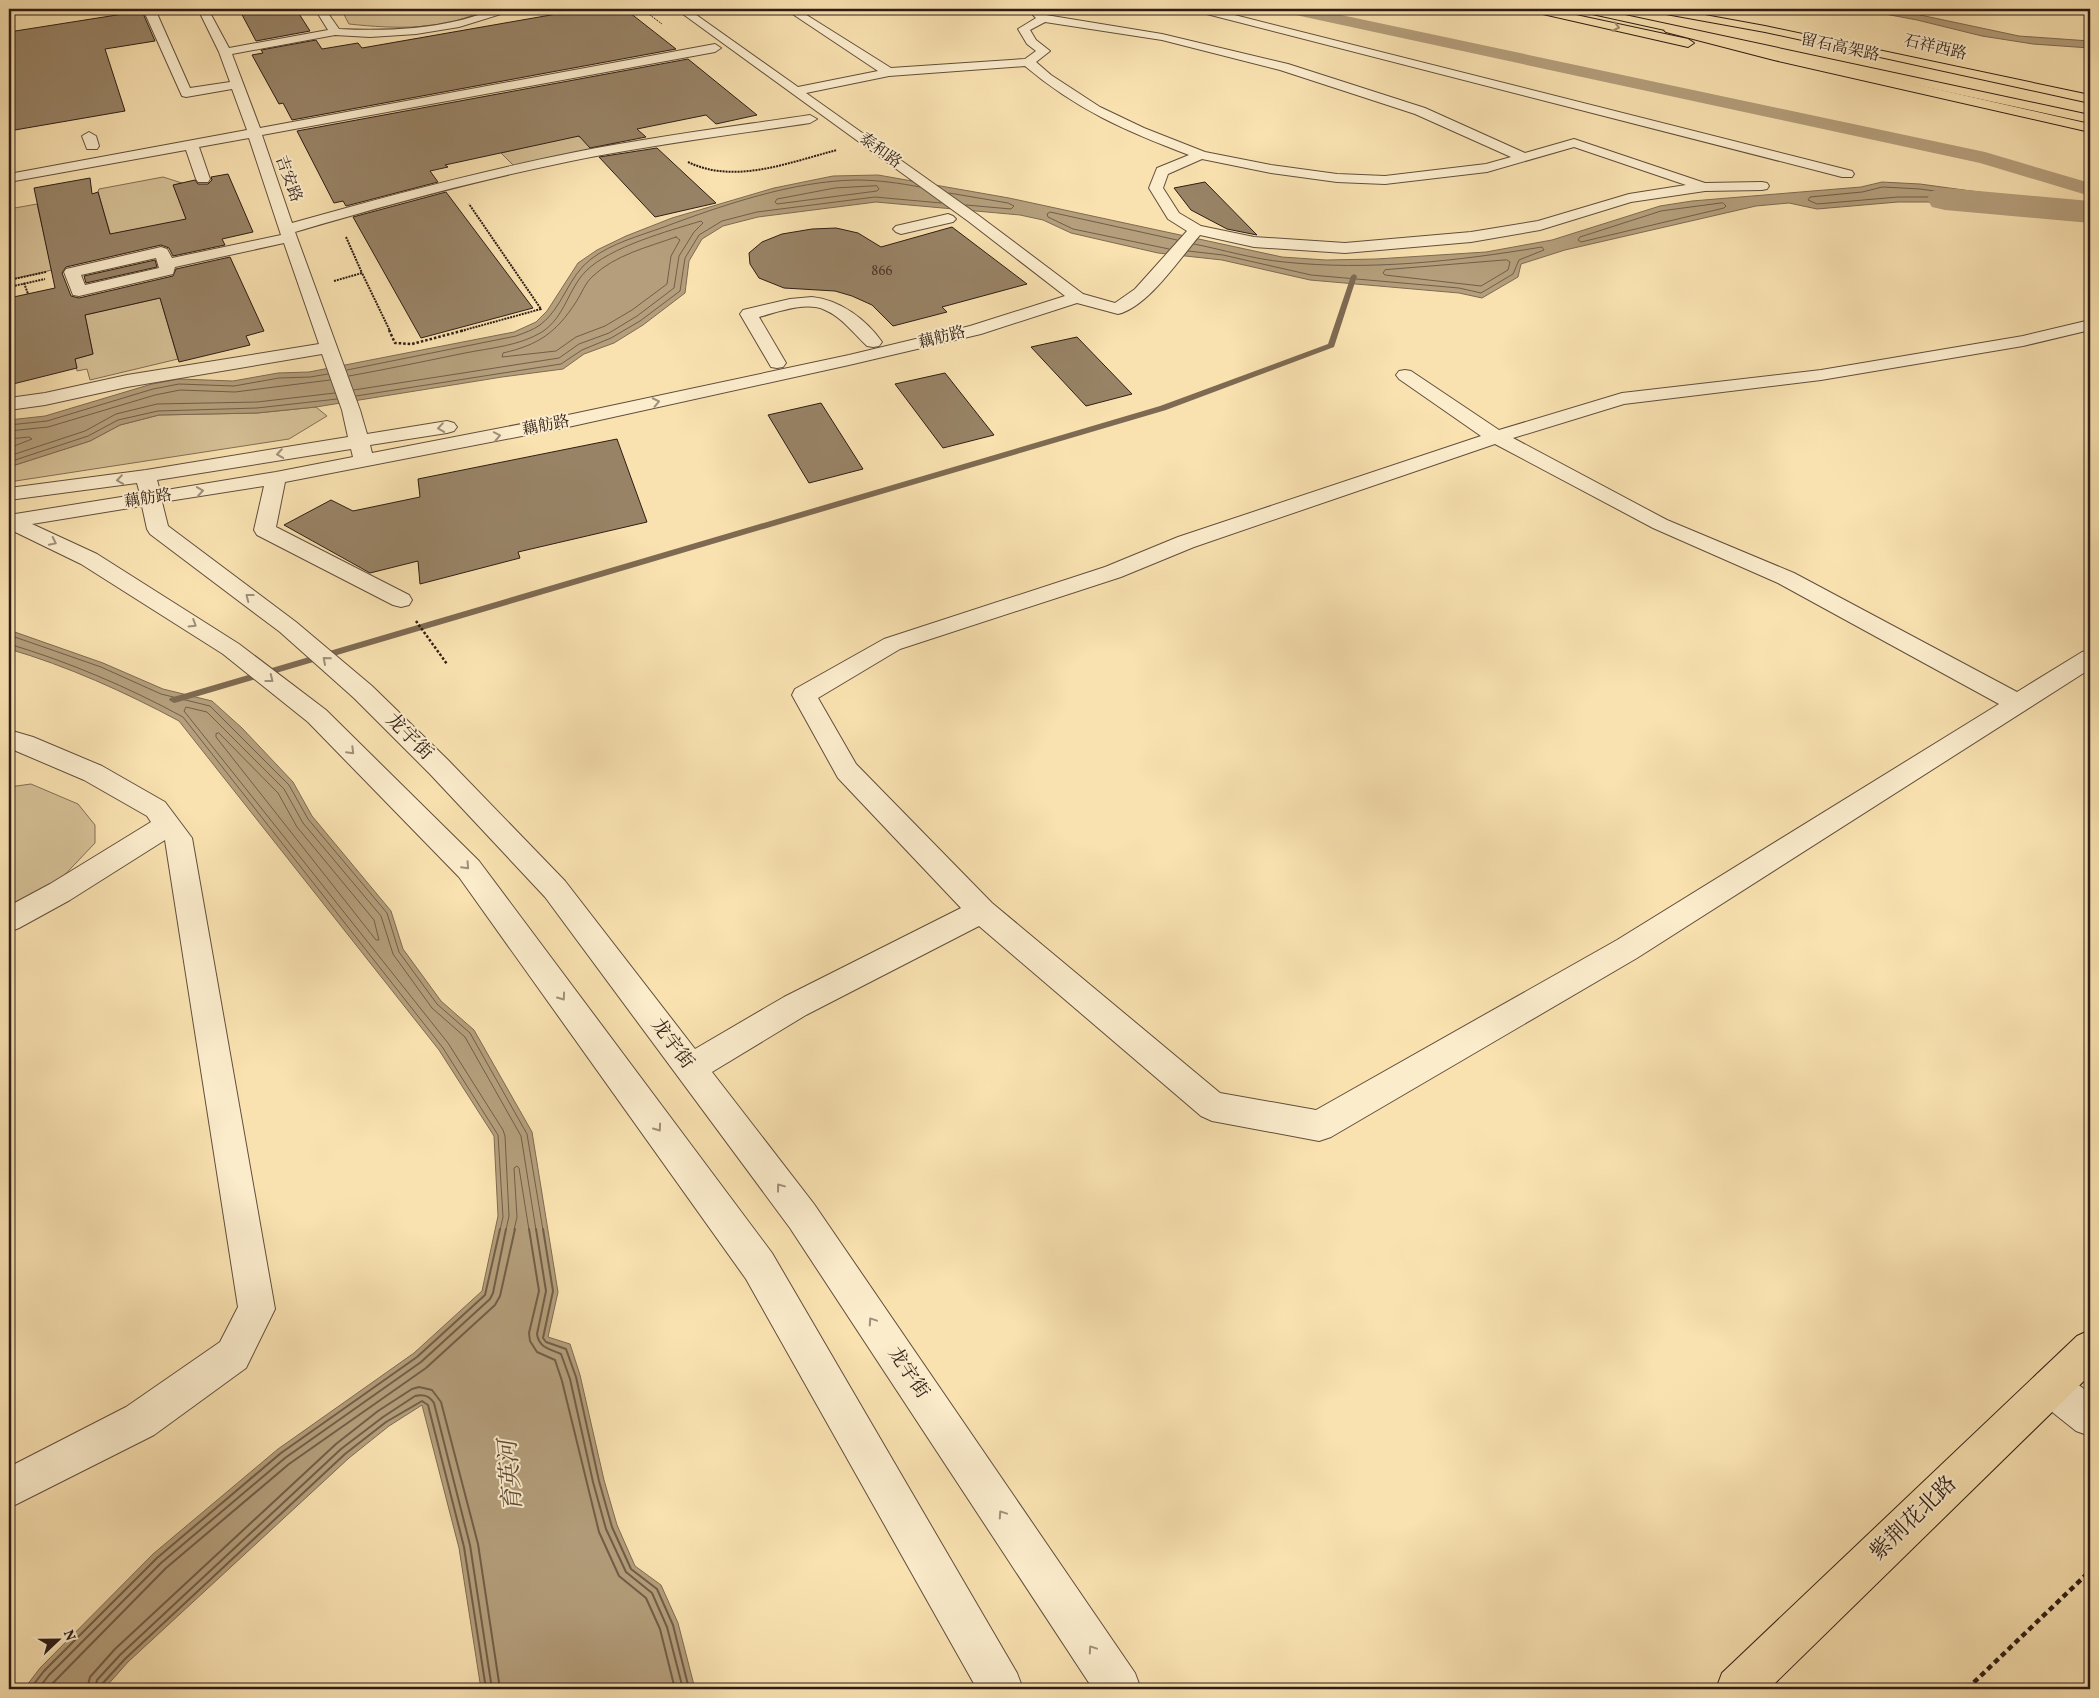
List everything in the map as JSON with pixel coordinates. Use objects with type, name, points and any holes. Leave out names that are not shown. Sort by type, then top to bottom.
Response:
[{"type":"main road","points":[[1534,9],[1833,77],[1961,99]]},
{"type":"main road","name":"留石高架路","points":[[1583,9],[2090,107]]},
{"type":"main road","name":"留石高架路","points":[[1648,9],[2090,119]]},
{"type":"main road","name":"石祥西路","points":[[1655,9],[1765,29],[2090,98]]},
{"type":"main road","name":"石祥西路","points":[[1696,9],[2090,98]]},
{"type":"main road","points":[[1635,20],[1774,56],[2090,128]]},
{"type":"main road","name":"紫荆花北路","points":[[1738,1689],[2090,1349]]},
{"type":"street","points":[[149,9],[186,93],[236,85]]},
{"type":"street","name":"吉安路","points":[[203,9],[225,52],[253,128],[261,157],[351,410],[364,462]]},
{"type":"street","points":[[320,9],[335,32]]},
{"type":"street","points":[[225,52],[335,32],[370,34],[416,31],[459,24],[507,9]]},
{"type":"street","points":[[790,9],[889,72]]},
{"type":"street","points":[[1032,9],[1043,18],[1162,37],[1284,67],[1420,111],[1521,156]]},
{"type":"street","points":[[1199,9],[1847,174]]},
{"type":"street","name":"泰和路","points":[[675,11],[711,44],[763,84]]},
{"type":"street","name":"泰和路","points":[[675,11],[797,91],[973,218],[1073,295]]},
{"type":"street","points":[[797,91],[889,72],[1028,62],[1044,51],[1031,42],[1024,29],[1043,18]]},
{"type":"street","points":[[9,167],[253,128],[711,44]]},
{"type":"street","points":[[1028,62],[1047,78],[1095,110],[1139,131],[1201,155],[1337,178],[1386,180],[1487,168],[1521,156],[1574,142],[1705,188]]},
{"type":"street","name":"泰和路","points":[[794,107],[850,147]]},
{"type":"street","points":[[166,264],[213,247],[289,233],[337,215],[424,192],[414,180],[457,171],[461,183],[570,157],[664,140],[810,119]]},
{"type":"street","points":[[9,178],[191,144],[253,128]]},
{"type":"street","points":[[191,144],[203,179]]},
{"type":"street","points":[[1201,155],[1162,171],[1156,188],[1173,216],[1194,233],[1254,242],[1345,248],[1471,237],[1540,226],[1628,198],[1705,188],[1762,186]]},
{"type":"street","points":[[901,229],[941,214],[1034,284]]},
{"type":"street","points":[[1073,295],[1118,309],[1141,293],[1194,233]]},
{"type":"street","points":[[162,252],[166,264],[167,271],[79,291],[72,272],[162,252]]},
{"type":"street","name":"藕舫路","points":[[9,494],[146,476],[489,420],[777,363],[983,318],[1073,295]]},
{"type":"street","name":"藕舫路","points":[[9,520],[276,478],[578,419],[849,360],[975,330],[1073,295]]},
{"type":"street","points":[[777,363],[749,314],[809,302],[830,306],[854,324],[873,342]]},
{"type":"street","points":[[918,332],[972,314]]},
{"type":"street","points":[[2090,325],[2023,341],[1821,375],[1622,399],[1496,436],[1370,481],[1186,542],[1113,572],[892,644],[804,695],[847,772],[982,912],[1212,1106],[1319,1126],[1626,949],[2090,659]]},
{"type":"street","points":[[9,404],[45,399],[127,382],[332,356]]},
{"type":"street","points":[[1405,375],[1496,436],[1660,524],[1786,578],[2019,704]]},
{"type":"street","name":"龙宇街","points":[[146,476],[158,529],[288,627],[363,692],[439,767],[555,889],[802,1216],[1119,1689]]},
{"type":"street","points":[[276,478],[265,530],[401,600]]},
{"type":"street","points":[[9,494],[9,520],[89,559],[231,649],[317,716],[469,870],[759,1266],[1001,1689]]},
{"type":"street","points":[[9,739],[24,743],[93,774],[156,809],[178,838],[257,1310],[233,1355],[140,1421],[9,1488]]},
{"type":"street","points":[[9,920],[60,892],[168,824]]},
{"type":"street","points":[[690,1069],[795,1006],[982,912]]},
{"type":"street","points":[[2050,1387],[2090,1417]]},
{"type":"path","points":[[664,140],[690,164],[707,170],[728,172],[751,170],[850,147]]},
{"type":"path","points":[[337,215],[395,343],[412,344],[426,341],[541,309],[461,183]]},
{"type":"path","points":[[9,280],[52,270]]},
{"type":"path","points":[[326,283],[362,273]]},
{"type":"path","points":[[9,287],[24,283],[28,294]]},
{"type":"path","points":[[401,600],[446,664]]},
{"type":"path","points":[[1967,1689],[2090,1571]]},
{"type":"shaded area","points":[[341,9],[487,9],[470,16],[436,25],[384,27],[349,24]]},
{"type":"shaded area","points":[[534,93],[579,137],[605,132],[617,143],[514,166],[501,153],[522,148]]},
{"type":"shaded area","points":[[163,177],[182,183],[174,185],[188,224],[149,228],[131,232],[112,240],[98,192],[99,189]]},
{"type":"shaded area","points":[[37,204],[52,270],[9,280],[9,209]]},
{"type":"shaded area","points":[[160,298],[178,359],[90,380],[87,369],[77,371],[75,359],[93,354],[85,315]]},
{"type":"shaded area","points":[[316,407],[327,416],[289,439],[9,482],[9,467],[90,441],[120,425],[159,415],[257,413]]},
{"type":"shaded area","points":[[31,784],[78,804],[95,825],[95,843],[55,885],[16,903],[9,895],[9,787]]},
{"type":"water","points":[[1858,9],[1892,9],[2019,36],[2090,41],[2090,48],[2033,44],[1982,36],[1917,20]]},
{"type":"water","points":[[878,175],[1009,198],[1282,257],[1326,260],[1486,252],[1552,240],[1660,206],[1692,201],[1861,187],[1882,182],[1920,184],[2037,200],[2043,215],[1928,202],[1898,202],[1817,209],[1789,203],[1756,206],[1565,250],[1521,264],[1518,277],[1482,298],[1459,293],[1310,280],[1222,260],[1158,253],[1071,233],[1043,220],[1020,215],[876,202],[758,217],[723,226],[702,239],[689,261],[685,293],[643,325],[614,343],[584,354],[563,369],[316,407],[257,413],[159,415],[120,425],[90,441],[9,467],[9,420],[45,416],[152,384],[179,379],[233,381],[278,373],[309,372],[514,332],[536,322],[547,311],[578,263],[597,250],[626,236],[672,218],[774,188],[833,176]]},
{"type":"water","name":"育英河","points":[[9,630],[103,663],[163,689],[212,701],[242,728],[293,782],[312,816],[391,911],[403,949],[441,1001],[474,1030],[532,1132],[558,1292],[548,1337],[570,1344],[580,1375],[604,1480],[617,1525],[635,1566],[661,1585],[678,1623],[695,1689],[481,1689],[459,1548],[422,1405],[389,1426],[349,1458],[128,1662],[104,1689],[24,1689],[40,1668],[153,1554],[278,1449],[414,1353],[482,1291],[498,1216],[494,1136],[439,1050],[179,721],[96,680],[9,649]]},
{"type":"building","points":[[239,9],[296,9],[310,31],[256,41]]},
{"type":"building","points":[[585,9],[625,9],[676,49],[292,120],[283,103],[279,104],[252,55],[263,53],[261,50],[316,40],[322,49],[358,43],[362,48]]},
{"type":"building","points":[[142,11],[155,41],[105,49],[125,111],[9,131],[9,32]]},
{"type":"building","points":[[688,59],[757,115],[716,124],[706,115],[637,129],[646,137],[590,148],[579,136],[445,165],[448,167],[430,171],[438,182],[346,206],[343,201],[334,203],[297,131]]},
{"type":"building","points":[[657,148],[716,203],[655,217],[599,157]]},
{"type":"building","points":[[228,174],[253,232],[222,239],[225,245],[173,256],[169,248],[161,245],[66,267],[62,273],[71,296],[79,298],[173,276],[176,269],[230,257],[264,331],[246,336],[250,345],[179,362],[160,298],[85,315],[93,354],[75,359],[77,368],[9,385],[9,298],[55,288],[34,188],[90,178],[92,194],[98,192],[110,234],[186,219],[173,185],[195,180],[198,184],[208,184],[212,180],[211,177]]},
{"type":"building","points":[[1205,182],[1257,235],[1227,229],[1191,210],[1174,188]]},
{"type":"building","points":[[446,192],[533,308],[421,338],[353,217]]},
{"type":"building","points":[[952,227],[1027,284],[942,307],[947,312],[893,326],[872,305],[852,296],[835,291],[784,288],[759,278],[750,264],[749,253],[762,242],[782,234],[812,229],[836,228],[858,233],[881,247]]},
{"type":"building","points":[[155,260],[157,267],[86,283],[84,276]]},
{"type":"building","points":[[1077,337],[1132,394],[1086,406],[1031,347]]},
{"type":"building","points":[[945,373],[994,435],[943,448],[895,384]]},
{"type":"building","points":[[821,403],[863,469],[809,483],[768,415]]},
{"type":"building","points":[[617,439],[647,522],[518,552],[520,558],[420,584],[418,561],[370,573],[284,525],[331,500],[353,511],[420,497],[418,479]]},
{"type":"waterway","points":[[1291,9],[1985,158],[2090,190]]},
{"type":"waterway","points":[[1945,199],[2090,212]]},
{"type":"waterway","points":[[174,700],[1163,408],[1331,345],[1354,276]]}]
